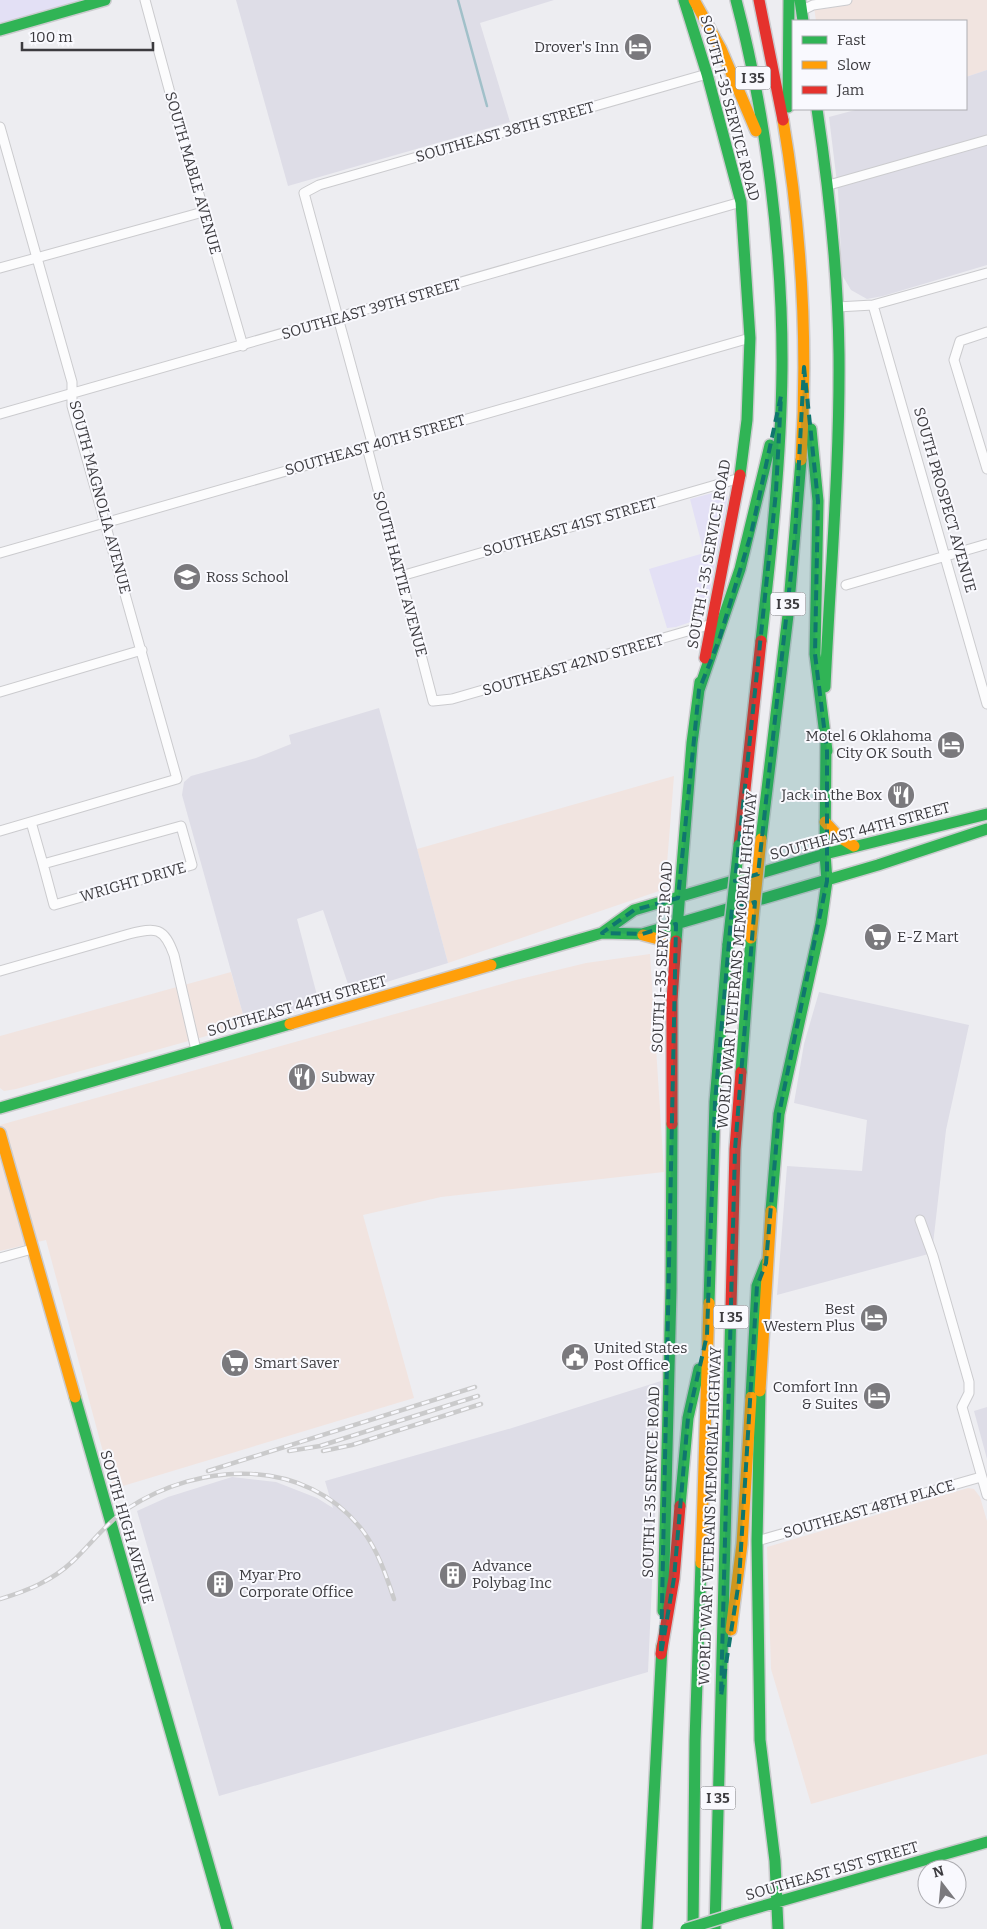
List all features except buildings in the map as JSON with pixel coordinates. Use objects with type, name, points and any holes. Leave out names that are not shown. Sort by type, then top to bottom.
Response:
[{"type":"main road","points":[[0,30],[105,0]]},
{"type":"main road","name":"SOUTH I-35 SERVICE ROAD","points":[[647,1929],[661,1654],[671,1289],[672,1001],[676,924],[699,690],[740,478],[747,420],[750,338],[741,202],[707,74],[684,0]]},
{"type":"main road","points":[[694,0],[721,49],[766,156]]},
{"type":"main road","name":"WORLD WAR I VETERANS MEMORIAL HIGHWAY","points":[[693,1929],[707,1335],[715,1102],[728,944],[776,492],[781,396],[778,266],[766,156],[752,75],[736,0]]},
{"type":"main road","name":"WORLD WAR I VETERANS MEMORIAL HIGHWAY","points":[[715,1929],[735,1150],[751,938],[795,537],[802,444],[804,367],[798,230],[787,137],[759,0]]},
{"type":"main road","points":[[787,137],[789,0]]},
{"type":"main road","points":[[778,1929],[778,1902],[760,1740],[757,1540],[766,1263],[779,1114],[821,923],[827,881],[825,854],[827,752],[825,688],[838,409],[838,307],[829,185],[817,110]]},
{"type":"main road","points":[[804,367],[818,501],[815,654],[827,752]]},
{"type":"main road","points":[[699,690],[719,640],[750,534],[781,396]]},
{"type":"main road","name":"SOUTHEAST 44TH STREET","points":[[602,933],[634,910],[854,846],[987,814]]},
{"type":"main road","points":[[825,822],[838,836],[854,846]]},
{"type":"main road","name":"SOUTHEAST 44TH STREET","points":[[0,1108],[602,933],[642,934],[827,881],[987,829]]},
{"type":"main road","points":[[642,934],[662,940],[674,956]]},
{"type":"main road","name":"SOUTH HIGH AVENUE","points":[[0,1133],[227,1929]]},
{"type":"main road","points":[[721,1696],[739,1582],[757,1286],[766,1263]]},
{"type":"main road","points":[[661,1654],[674,1578],[688,1418],[707,1335]]},
{"type":"main road","name":"SOUTHEAST 51ST STREET","points":[[686,1929],[987,1842]]},
{"type":"street","name":"SOUTH MABLE AVENUE","points":[[145,0],[203,212],[243,346]]},
{"type":"street","points":[[801,11],[813,5],[847,0]]},
{"type":"street","name":"SOUTHEAST 38TH STREET","points":[[304,193],[319,186],[707,74]]},
{"type":"street","name":"SOUTH MAGNOLIA AVENUE","points":[[0,127],[72,382],[72,406],[177,779],[31,822]]},
{"type":"street","points":[[829,185],[987,140]]},
{"type":"street","name":"SOUTH HATTIE AVENUE","points":[[304,193],[338,318],[433,701]]},
{"type":"street","name":"SOUTHEAST 39TH STREET","points":[[0,414],[741,202]]},
{"type":"street","points":[[0,268],[203,212]]},
{"type":"street","points":[[838,307],[874,306],[987,273]]},
{"type":"street","name":"SOUTH PROSPECT AVENUE","points":[[874,306],[987,704]]},
{"type":"street","points":[[987,332],[960,341],[954,360],[987,469]]},
{"type":"street","name":"SOUTHEAST 40TH STREET","points":[[0,553],[750,338]]},
{"type":"street","name":"SOUTHEAST 41ST STREET","points":[[401,576],[740,478]]},
{"type":"street","points":[[846,586],[987,544]]},
{"type":"street","name":"SOUTHEAST 42ND STREET","points":[[433,701],[462,696],[712,624]]},
{"type":"street","points":[[0,692],[142,650]]},
{"type":"street","points":[[0,831],[31,822]]},
{"type":"street","name":"WRIGHT DRIVE","points":[[31,822],[54,905],[192,866],[181,826],[43,864]]},
{"type":"street","points":[[0,971],[149,929],[161,931],[169,941],[174,955],[196,1050]]},
{"type":"street","points":[[920,1220],[969,1382],[969,1393],[962,1407],[987,1494]]},
{"type":"street","points":[[0,1258],[32,1249]]},
{"type":"street","name":"SOUTHEAST 48TH PLACE","points":[[757,1540],[981,1477]]},
{"type":"highlighted area","points":[[804,367],[818,501],[815,654],[827,751],[827,881],[779,1114],[766,1263],[757,1286],[739,1581],[721,1696],[735,1149],[755,902],[732,908],[715,1102],[707,1335],[688,1418],[674,1578],[661,1654],[676,924],[642,934],[602,933],[634,910],[678,898],[699,690],[719,640],[751,534],[781,396],[776,492],[735,881],[758,874],[795,537]]},
{"type":"shaded area","points":[[0,0],[96,0],[0,28]]},
{"type":"shaded area","points":[[236,0],[554,0],[480,23],[510,122],[288,186]]},
{"type":"shaded area","points":[[813,0],[987,0],[987,70],[967,77],[967,20],[816,20]]},
{"type":"shaded area","points":[[987,70],[987,265],[867,299],[851,290],[842,275],[838,191],[829,117],[855,110],[967,110],[967,77]]},
{"type":"shaded area","points":[[724,490],[728,498],[705,617],[676,627],[667,628],[649,569],[704,553],[690,499]]},
{"type":"shaded area","points":[[379,708],[448,963],[351,993],[323,910],[297,919],[319,1003],[246,1025],[182,795],[184,782],[191,776],[256,758],[291,744],[289,735]]},
{"type":"shaded area","points":[[674,776],[665,889],[448,963],[417,849]]},
{"type":"shaded area","points":[[650,954],[664,1172],[441,1197],[363,1215],[414,1398],[113,1489],[46,1240],[0,1251],[0,1125],[516,980],[586,963]]},
{"type":"shaded area","points":[[231,972],[246,1025],[16,1089],[4,1091],[0,1088],[0,1036]]},
{"type":"shaded area","points":[[819,992],[969,1025],[946,1130],[932,1253],[777,1295],[787,1166],[862,1171],[867,1120],[794,1103],[804,1044]]},
{"type":"shaded area","points":[[661,1381],[648,1672],[219,1796],[137,1511],[168,1497],[232,1477],[276,1482],[317,1498],[333,1508],[325,1481],[512,1428]]},
{"type":"shaded area","points":[[987,1407],[987,1459],[974,1411]]},
{"type":"shaded area","points":[[968,1488],[974,1489],[980,1497],[987,1521],[987,1754],[811,1804],[771,1669],[767,1547]]},
{"type":"waterway","points":[[458,0],[487,106]]},
{"type":"railway","points":[[208,1471],[475,1387]]},
{"type":"railway","points":[[289,1451],[320,1446],[478,1396]]},
{"type":"railway","points":[[323,1451],[352,1445],[481,1404]]},
{"type":"railway","points":[[0,1599],[29,1589],[57,1574],[73,1561],[119,1515],[156,1493],[187,1482],[219,1475],[251,1474],[283,1478],[312,1489],[339,1507],[363,1531],[373,1547],[385,1572],[394,1599]]},
{"type":"traffic: fast","points":[[0,30],[105,0]]},
{"type":"traffic: fast","points":[[684,0],[707,74],[741,202],[750,338],[747,420],[740,475]]},
{"type":"traffic: fast","points":[[736,0],[756,89],[771,184],[782,325],[778,472],[761,641]]},
{"type":"traffic: fast","points":[[788,107],[789,0]]},
{"type":"traffic: fast","points":[[800,0],[803,20]]},
{"type":"traffic: fast","points":[[817,110],[832,231],[839,354],[836,479],[825,687]]},
{"type":"traffic: fast","points":[[811,429],[818,501],[815,654],[827,751]]},
{"type":"traffic: fast","points":[[699,690],[740,569],[770,445]]},
{"type":"traffic: fast","points":[[761,839],[788,615],[801,460]]},
{"type":"traffic: fast","points":[[676,941],[692,743],[700,682]]},
{"type":"traffic: fast","points":[[771,1211],[779,1114],[821,923],[827,881],[825,854],[826,742]]},
{"type":"traffic: fast","points":[[602,933],[634,910],[825,854],[987,814]]},
{"type":"traffic: fast","points":[[491,965],[602,933],[642,934],[878,865],[987,829]]},
{"type":"traffic: fast","points":[[728,944],[739,845]]},
{"type":"traffic: fast","points":[[741,1072],[751,938]]},
{"type":"traffic: fast","points":[[709,1303],[715,1102],[728,944]]},
{"type":"traffic: fast","points":[[0,1108],[290,1024]]},
{"type":"traffic: fast","points":[[663,1611],[671,1289],[672,1124]]},
{"type":"traffic: fast","points":[[751,1397],[757,1286],[766,1263]]},
{"type":"traffic: fast","points":[[715,1929],[731,1307]]},
{"type":"traffic: fast","points":[[680,1506],[688,1418],[699,1369]]},
{"type":"traffic: fast","points":[[760,1391],[757,1541],[760,1740],[775,1861],[778,1929]]},
{"type":"traffic: fast","points":[[75,1397],[227,1929]]},
{"type":"traffic: fast","points":[[693,1929],[695,1741],[701,1563]]},
{"type":"traffic: fast","points":[[647,1929],[662,1646]]},
{"type":"traffic: fast","points":[[735,1914],[987,1842]]},
{"type":"traffic: fast","points":[[686,1929],[735,1914]]},
{"type":"traffic: slow","points":[[694,0],[721,49],[756,131]]},
{"type":"traffic: slow","points":[[783,120],[795,204],[802,289],[804,375],[801,460]]},
{"type":"traffic: slow","points":[[825,822],[838,836],[854,846]]},
{"type":"traffic: slow","points":[[751,938],[761,839]]},
{"type":"traffic: slow","points":[[643,935],[662,940],[674,956]]},
{"type":"traffic: slow","points":[[290,1024],[491,965]]},
{"type":"traffic: slow","points":[[0,1133],[75,1397]]},
{"type":"traffic: slow","points":[[760,1391],[771,1211]]},
{"type":"traffic: slow","points":[[701,1563],[709,1303]]},
{"type":"traffic: slow","points":[[731,1630],[742,1544],[751,1397]]},
{"type":"traffic: jam","points":[[759,0],[783,120]]},
{"type":"traffic: jam","points":[[705,658],[740,475]]},
{"type":"traffic: jam","points":[[739,845],[761,641]]},
{"type":"traffic: jam","points":[[672,1124],[672,1001],[676,941]]},
{"type":"traffic: jam","points":[[731,1307],[735,1149],[741,1072]]},
{"type":"traffic: jam","points":[[661,1654],[674,1578],[680,1506]]},
{"type":"place","name":"Drover's Inn","points":[[638,47]]},
{"type":"place","name":"Ross School","points":[[187,577]]},
{"type":"place","name":"Motel 6 Oklahoma City OK South","points":[[951,745]]},
{"type":"place","name":"Jack in the Box","points":[[901,795]]},
{"type":"place","name":"E-Z Mart","points":[[878,937]]},
{"type":"place","name":"Subway","points":[[302,1077]]},
{"type":"place","name":"Best Western Plus","points":[[874,1318]]},
{"type":"place","name":"United States Post Office","points":[[575,1357]]},
{"type":"place","name":"Smart Saver","points":[[235,1363]]},
{"type":"place","name":"Comfort Inn & Suites","points":[[877,1396]]},
{"type":"place","name":"Advance Polybag Inc","points":[[453,1575]]},
{"type":"place","name":"Myar Pro Corporate Office","points":[[220,1584]]}]
